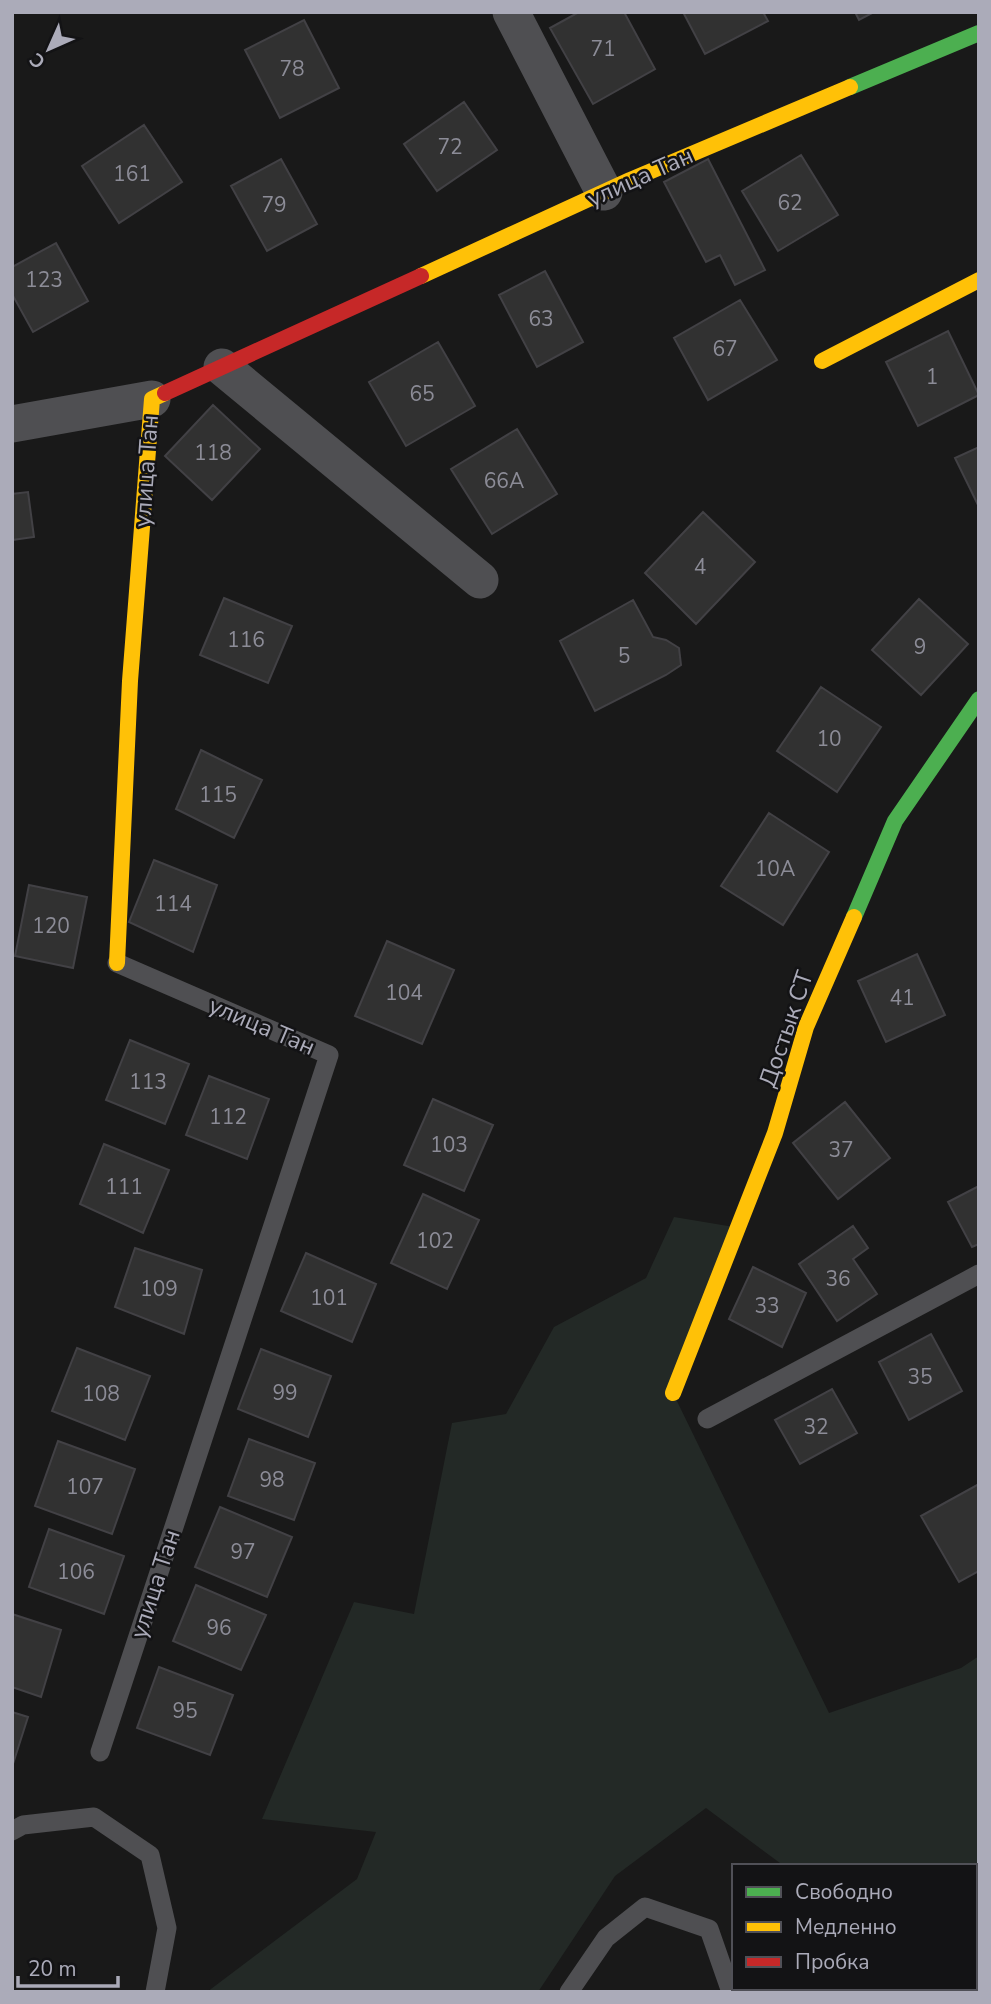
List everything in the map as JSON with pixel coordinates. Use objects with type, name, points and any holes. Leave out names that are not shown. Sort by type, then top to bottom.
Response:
[{"type":"street","points":[[511,12],[604,192]]},
{"type":"street","name":"улица Тан","points":[[12,424],[152,399],[604,192],[979,33]]},
{"type":"street","points":[[822,360],[979,280]]},
{"type":"street","points":[[222,367],[480,580]]},
{"type":"street","name":"улица Тан","points":[[117,963],[130,681],[152,399]]},
{"type":"street","name":"Достык СТ","points":[[673,1393],[775,1133],[806,1027],[895,821],[979,699]]},
{"type":"lane","name":"улица Тан","points":[[100,1752],[329,1055],[117,963]]},
{"type":"lane","points":[[707,1419],[979,1274]]},
{"type":"lane","points":[[12,1831],[23,1825],[94,1817],[150,1855],[167,1928],[155,1992]]},
{"type":"lane","points":[[569,1992],[606,1938],[645,1907],[709,1929],[732,1992]]},
{"type":"shaded area","points":[[674,1217],[734,1227],[673,1393],[829,1713],[961,1668],[979,1656],[979,1930],[977,1864],[781,1864],[706,1808],[615,1876],[538,1992],[207,1992],[357,1879],[376,1832],[262,1819],[354,1602],[414,1614],[452,1423],[506,1414],[554,1327],[646,1278]]},
{"type":"shaded area","points":[[780,1990],[874,1990],[872,1992]]},
{"type":"building","points":[[579,12],[624,12],[655,69],[593,104],[550,28]]},
{"type":"building","points":[[683,12],[763,12],[768,21],[705,54]]},
{"type":"building","points":[[855,12],[874,12],[859,20]]},
{"type":"building","points":[[304,20],[339,88],[280,118],[245,50]]},
{"type":"building","points":[[464,102],[497,150],[437,191],[404,144]]},
{"type":"building","points":[[144,125],[182,182],[119,223],[82,166]]},
{"type":"building","points":[[801,155],[838,215],[778,251],[742,191]]},
{"type":"building","points":[[281,159],[317,224],[267,251],[231,186]]},
{"type":"building","points":[[708,159],[765,270],[735,285],[720,255],[706,262],[664,182]]},
{"type":"building","points":[[56,243],[88,301],[33,332],[12,294],[12,267]]},
{"type":"building","points":[[545,271],[583,342],[537,367],[499,295]]},
{"type":"building","points":[[740,300],[777,360],[708,400],[674,338]]},
{"type":"building","points":[[948,331],[979,395],[918,426],[886,362]]},
{"type":"building","points":[[438,342],[475,406],[406,446],[369,382]]},
{"type":"building","points":[[213,405],[260,449],[212,500],[165,456]]},
{"type":"building","points":[[517,429],[557,494],[492,534],[451,469]]},
{"type":"building","points":[[979,447],[979,507],[955,458]]},
{"type":"building","points":[[28,492],[34,537],[12,540],[12,494]]},
{"type":"building","points":[[703,512],[755,562],[696,624],[645,573]]},
{"type":"building","points":[[224,598],[292,626],[268,683],[200,655]]},
{"type":"building","points":[[919,599],[968,644],[921,695],[872,650]]},
{"type":"building","points":[[633,600],[653,637],[666,640],[679,648],[681,665],[595,711],[560,641]]},
{"type":"building","points":[[821,687],[881,727],[837,792],[777,751]]},
{"type":"building","points":[[201,750],[262,780],[234,838],[176,809]]},
{"type":"building","points":[[769,813],[829,852],[783,925],[721,886]]},
{"type":"building","points":[[154,860],[217,885],[193,952],[129,922]]},
{"type":"building","points":[[29,885],[87,897],[73,968],[15,956]]},
{"type":"building","points":[[387,941],[454,970],[422,1044],[355,1016]]},
{"type":"building","points":[[917,954],[945,1015],[886,1042],[858,981]]},
{"type":"building","points":[[130,1040],[189,1064],[165,1124],[106,1100]]},
{"type":"building","points":[[209,1076],[269,1099],[247,1159],[186,1135]]},
{"type":"building","points":[[433,1099],[493,1125],[464,1191],[404,1165]]},
{"type":"building","points":[[845,1102],[890,1158],[838,1199],[793,1143]]},
{"type":"building","points":[[104,1144],[169,1170],[143,1233],[80,1204]]},
{"type":"building","points":[[979,1186],[979,1244],[972,1247],[948,1202]]},
{"type":"building","points":[[423,1194],[479,1220],[447,1289],[391,1263]]},
{"type":"building","points":[[853,1226],[868,1248],[853,1259],[877,1294],[837,1321],[799,1264]]},
{"type":"building","points":[[135,1248],[202,1270],[184,1334],[115,1307]]},
{"type":"building","points":[[306,1253],[376,1284],[352,1342],[281,1311]]},
{"type":"building","points":[[753,1267],[806,1293],[782,1347],[729,1319]]},
{"type":"building","points":[[931,1334],[962,1391],[909,1420],[879,1362]]},
{"type":"building","points":[[77,1348],[150,1376],[125,1440],[52,1411]]},
{"type":"building","points":[[261,1349],[331,1376],[308,1437],[238,1409]]},
{"type":"building","points":[[832,1389],[857,1433],[800,1464],[775,1420]]},
{"type":"building","points":[[249,1439],[315,1463],[294,1520],[228,1496]]},
{"type":"building","points":[[58,1441],[135,1469],[112,1534],[35,1506]]},
{"type":"building","points":[[979,1484],[979,1571],[959,1582],[921,1516]]},
{"type":"building","points":[[220,1507],[292,1537],[267,1597],[195,1567]]},
{"type":"building","points":[[49,1529],[124,1556],[104,1614],[29,1587]]},
{"type":"building","points":[[196,1585],[266,1615],[241,1670],[173,1641]]},
{"type":"building","points":[[12,1614],[61,1630],[41,1697],[12,1687]]},
{"type":"building","points":[[159,1667],[233,1695],[210,1755],[137,1728]]},
{"type":"building","points":[[12,1712],[28,1717],[12,1767]]},
{"type":"traffic: fast","points":[[850,87],[979,33]]},
{"type":"traffic: fast","points":[[854,917],[895,821],[979,699]]},
{"type":"traffic: slow","points":[[421,276],[630,180],[850,87]]},
{"type":"traffic: slow","points":[[822,361],[979,280]]},
{"type":"traffic: slow","points":[[117,963],[130,681],[152,399],[165,393]]},
{"type":"traffic: slow","points":[[673,1393],[775,1133],[806,1027],[854,917]]},
{"type":"traffic: jam","points":[[165,393],[421,276]]}]
